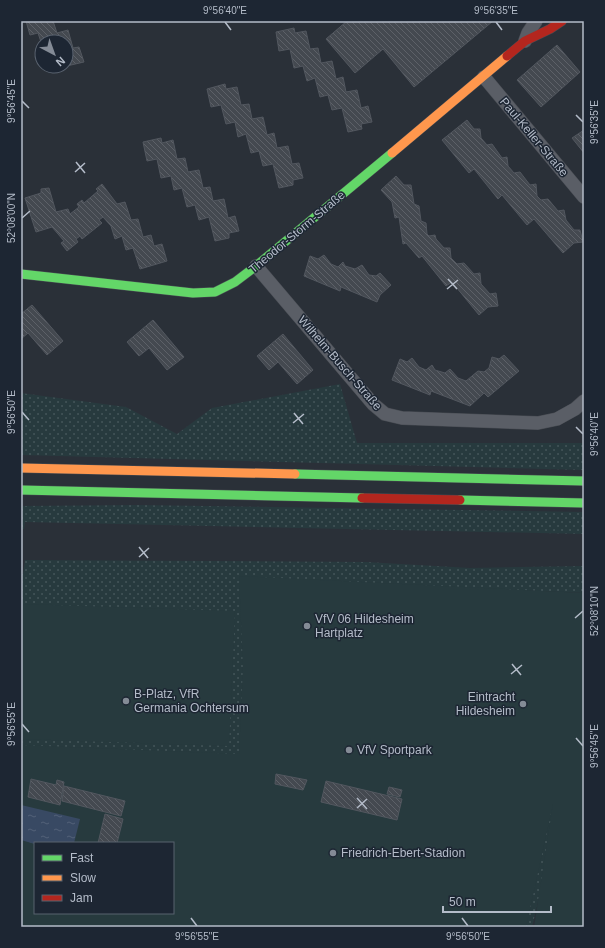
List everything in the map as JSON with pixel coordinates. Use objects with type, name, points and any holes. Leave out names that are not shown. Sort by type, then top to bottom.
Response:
[{"type":"main road","name":"Theodor-Storm-Straße","points":[[21,274],[193,293],[215,292],[236,282],[484,77],[527,31],[550,29],[562,21]]},
{"type":"main road","points":[[21,468],[584,481]]},
{"type":"main road","points":[[21,490],[584,503]]},
{"type":"street","name":"Theodor-Storm-Straße","points":[[527,31],[536,21]]},
{"type":"street","name":"Paul-Keller-Straße","points":[[484,77],[584,197]]},
{"type":"street","name":"Wilhelm-Busch-Straße","points":[[256,266],[373,404],[385,414],[402,418],[538,423],[557,419],[575,409],[584,401]]},
{"type":"green space","points":[[340,384],[357,443],[584,443],[584,470],[21,455],[21,393],[126,407],[177,434],[212,408]]},
{"type":"green space","points":[[137,505],[584,512],[584,534],[25,522],[24,529],[21,529],[21,506]]},
{"type":"green space","points":[[25,560],[366,562],[470,568],[584,566],[584,593],[469,588],[566,786],[532,927],[508,927],[254,760],[21,761],[21,574],[23,574]]},
{"type":"green space","name":"VfV Sportpark","points":[[239,576],[584,593],[584,927],[534,927],[553,804],[526,927],[21,927],[21,745],[239,754],[243,668]]},
{"type":"green space","name":"B-Platz, VfR Germania Ochtersum","points":[[21,604],[235,611],[229,746],[21,739]]},
{"type":"water","points":[[21,805],[80,819],[74,842],[34,842],[34,844],[21,840]]},
{"type":"building","points":[[26,21],[53,21],[57,33],[68,30],[69,34],[38,33],[30,35]]},
{"type":"building","points":[[347,21],[493,21],[414,87],[383,49],[355,73],[326,39]]},
{"type":"building","points":[[294,28],[295,33],[306,31],[310,49],[318,48],[321,63],[332,61],[336,79],[343,77],[346,92],[357,90],[361,108],[368,106],[372,122],[361,124],[362,129],[348,132],[342,108],[332,110],[328,95],[320,97],[315,78],[307,81],[303,66],[294,68],[290,49],[279,51],[276,32]]},
{"type":"building","points":[[557,45],[580,72],[541,107],[517,80]]},
{"type":"building","points":[[79,47],[84,62],[74,64],[74,48]]},
{"type":"building","points":[[225,84],[226,89],[237,87],[241,105],[249,104],[252,119],[263,117],[267,135],[274,133],[277,148],[288,146],[292,164],[299,163],[303,178],[293,180],[293,185],[279,188],[273,164],[263,166],[259,151],[251,153],[246,134],[238,137],[235,122],[226,124],[221,105],[211,107],[207,89]]},
{"type":"building","points":[[467,120],[474,129],[480,129],[481,138],[487,145],[492,144],[502,158],[507,157],[508,166],[514,173],[520,172],[530,185],[536,184],[537,196],[541,200],[548,199],[558,211],[564,210],[566,220],[574,230],[580,230],[583,242],[574,243],[563,253],[534,219],[527,225],[502,195],[498,199],[474,169],[469,173],[442,140]]},
{"type":"building","points":[[584,130],[584,153],[572,138]]},
{"type":"building","points":[[161,138],[162,143],[173,140],[177,159],[185,158],[188,172],[199,170],[203,188],[210,187],[213,201],[224,199],[228,218],[235,216],[239,231],[229,233],[229,238],[215,241],[209,217],[199,220],[195,205],[187,207],[182,188],[174,190],[171,176],[161,178],[157,159],[147,161],[143,142]]},
{"type":"building","points":[[396,176],[404,185],[411,185],[414,204],[419,206],[421,221],[426,223],[427,234],[429,236],[435,235],[436,239],[444,248],[450,248],[451,258],[457,264],[464,263],[474,274],[480,273],[481,284],[490,294],[496,293],[498,306],[488,307],[479,315],[452,282],[446,286],[422,256],[419,258],[406,243],[403,244],[399,217],[395,218],[392,202],[381,190]]},
{"type":"building","points":[[102,184],[117,204],[125,202],[131,220],[138,219],[143,237],[151,235],[154,246],[162,244],[167,261],[140,269],[133,248],[126,250],[122,236],[115,239],[111,226],[103,217],[99,220],[102,223],[82,239],[80,236],[76,239],[78,242],[67,251],[61,243],[64,241],[52,227],[36,232],[25,198],[41,193],[41,189],[49,188],[56,212],[68,209],[70,214],[79,207],[77,204],[82,200],[84,203],[98,191],[96,189]]},
{"type":"building","points":[[324,255],[331,264],[338,267],[343,262],[345,266],[355,269],[362,265],[369,275],[376,276],[380,273],[391,285],[380,295],[377,302],[341,287],[340,291],[304,276],[310,256],[318,259]]},
{"type":"building","points":[[32,305],[63,341],[47,355],[28,333],[21,339],[21,314]]},
{"type":"building","points":[[153,320],[184,357],[167,370],[149,348],[139,356],[127,342]]},
{"type":"building","points":[[283,334],[313,370],[297,384],[278,362],[269,370],[257,356]]},
{"type":"building","points":[[504,355],[519,371],[488,397],[484,393],[470,406],[431,391],[430,395],[392,380],[400,359],[407,362],[412,358],[419,367],[426,370],[432,365],[435,370],[445,373],[450,369],[458,378],[466,381],[478,371],[484,372],[489,368],[492,357],[499,359]]},
{"type":"building","points":[[276,774],[307,780],[303,790],[275,784]]},
{"type":"building","points":[[31,779],[56,785],[57,780],[64,782],[60,805],[28,797]]},
{"type":"building","points":[[326,781],[402,799],[397,820],[321,802]]},
{"type":"building","points":[[64,786],[125,801],[121,816],[62,801]]},
{"type":"building","points":[[389,787],[402,790],[400,797],[387,794]]},
{"type":"building","points":[[105,814],[123,819],[117,842],[98,842]]},
{"type":"traffic: fast","points":[[21,274],[193,293],[215,292],[235,282],[256,266],[392,153]]},
{"type":"traffic: fast","points":[[295,474],[584,481]]},
{"type":"traffic: fast","points":[[21,490],[362,498]]},
{"type":"traffic: fast","points":[[460,500],[584,503]]},
{"type":"traffic: slow","points":[[392,153],[507,56]]},
{"type":"traffic: slow","points":[[21,468],[295,474]]},
{"type":"traffic: jam","points":[[507,56],[525,41],[550,29],[562,21]]},
{"type":"traffic: jam","points":[[362,498],[460,500]]},
{"type":"place","name":"VfV 06 Hildesheim Hartplatz","points":[[307,626]]},
{"type":"place","name":"B-Platz, VfR Germania Ochtersum","points":[[126,701]]},
{"type":"place","name":"Eintracht Hildesheim","points":[[523,704]]},
{"type":"place","name":"VfV Sportpark","points":[[349,750]]},
{"type":"place","name":"Friedrich-Ebert-Stadion","points":[[333,853]]}]
